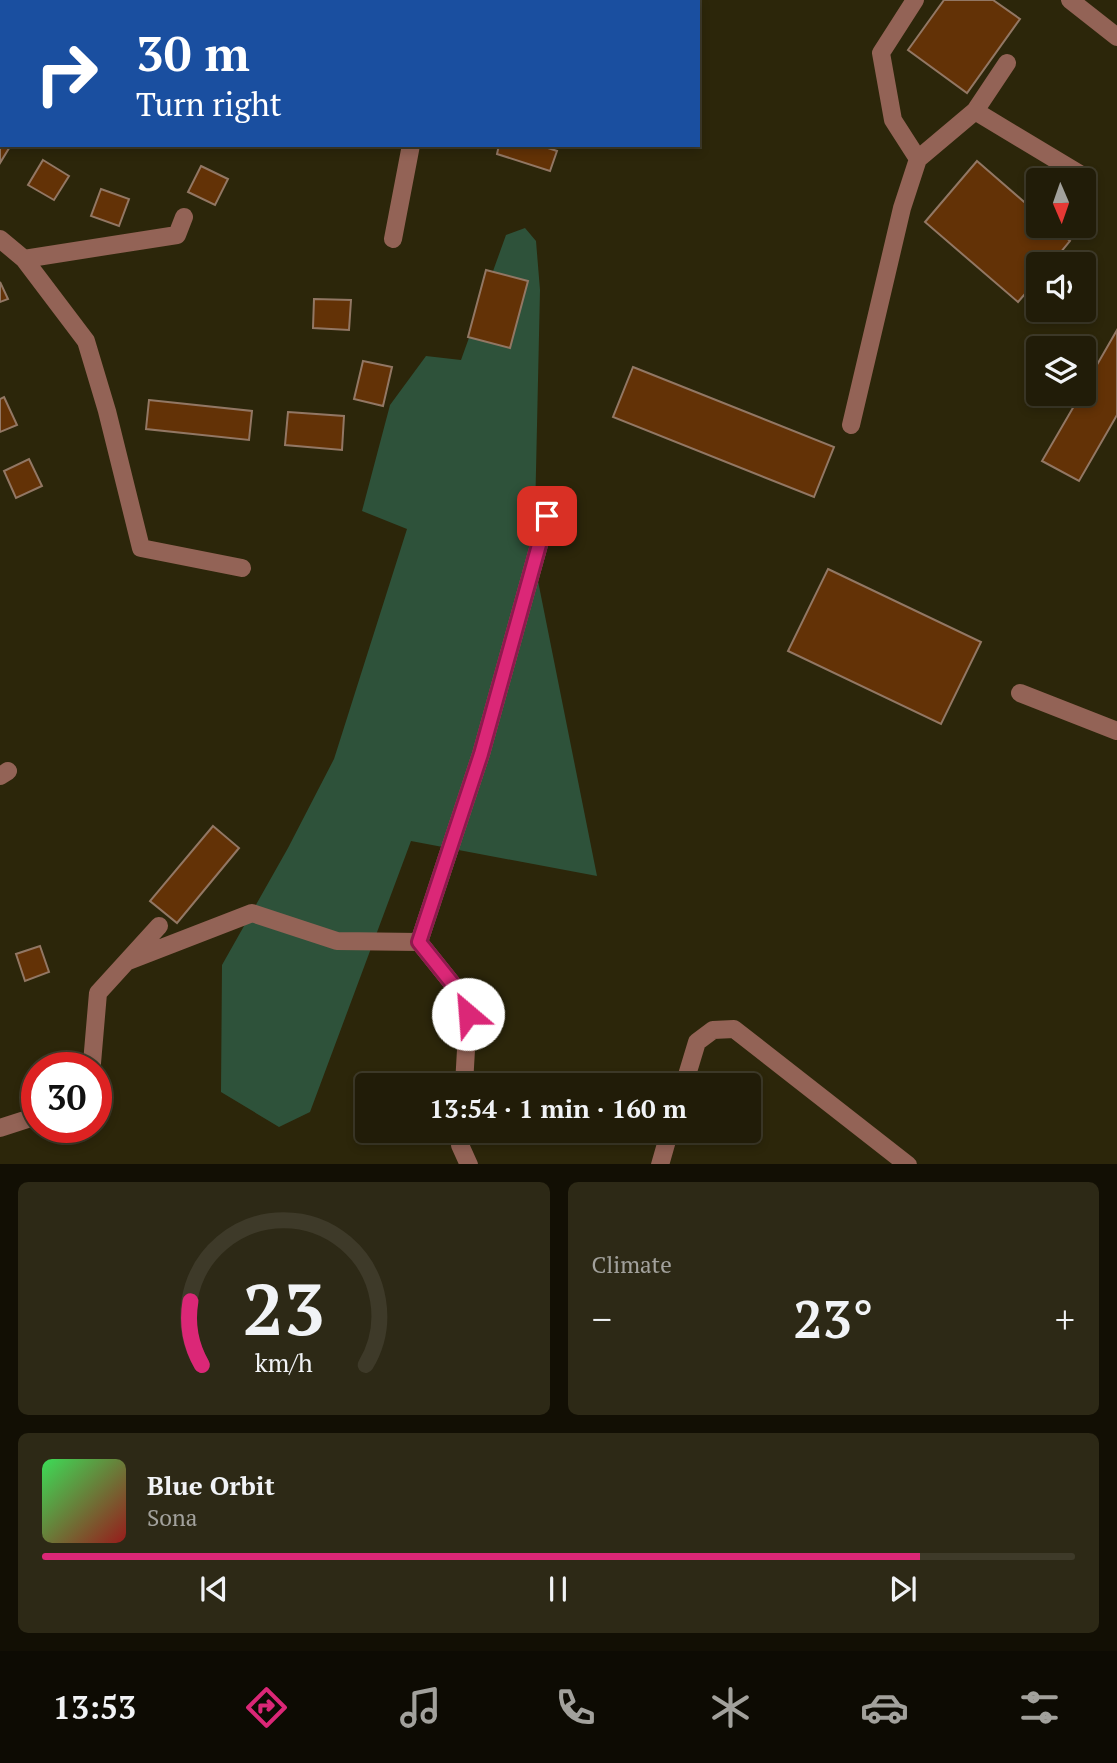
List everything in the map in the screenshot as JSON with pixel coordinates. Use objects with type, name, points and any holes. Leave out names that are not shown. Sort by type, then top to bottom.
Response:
[{"type":"street","points":[[915,0],[881,53],[893,120],[918,159]]},
{"type":"street","points":[[1070,0],[1117,37]]},
{"type":"street","points":[[851,425],[902,208],[918,159],[975,111],[1007,63]]},
{"type":"street","points":[[975,111],[1070,168]]},
{"type":"street","points":[[393,239],[411,147]]},
{"type":"street","points":[[24,259],[177,235],[184,217]]},
{"type":"street","points":[[0,239],[24,259],[86,341],[107,411],[141,548],[242,568]]},
{"type":"street","points":[[419,942],[481,754],[547,516]]},
{"type":"street","points":[[1020,693],[1117,731]]},
{"type":"street","points":[[128,961],[252,913],[337,941],[419,942]]},
{"type":"street","points":[[93,1052],[98,993],[159,926]]},
{"type":"street","points":[[419,942],[463,997],[468,1014],[465,1073]]},
{"type":"street","points":[[688,1073],[697,1042],[713,1030],[734,1029],[908,1164]]},
{"type":"street","points":[[0,1128],[21,1121]]},
{"type":"street","points":[[460,1143],[469,1164]]},
{"type":"street","points":[[660,1164],[666,1143]]},
{"type":"green space","points":[[525,228],[536,241],[540,290],[534,561],[597,876],[411,841],[310,1112],[279,1127],[221,1092],[222,965],[334,759],[407,529],[362,511],[390,405],[426,356],[461,360],[506,235]]},
{"type":"building","points":[[944,0],[993,0],[1020,19],[967,93],[908,50]]},
{"type":"building","points":[[0,147],[10,147],[0,163]]},
{"type":"building","points":[[499,147],[545,147],[557,151],[550,171],[497,154]]},
{"type":"building","points":[[43,160],[69,176],[54,200],[28,185]]},
{"type":"building","points":[[977,161],[1026,204],[1026,238],[1066,238],[1070,241],[1061,252],[1026,252],[1026,293],[1018,302],[925,222]]},
{"type":"building","points":[[201,166],[228,179],[215,205],[188,192]]},
{"type":"building","points":[[101,189],[129,199],[119,226],[91,216]]},
{"type":"building","points":[[486,270],[528,281],[510,348],[468,337]]},
{"type":"building","points":[[0,282],[8,299],[0,302]]},
{"type":"building","points":[[314,299],[351,300],[349,330],[313,328]]},
{"type":"building","points":[[1117,330],[1117,415],[1079,481],[1042,461],[1074,406],[1096,406],[1096,366]]},
{"type":"building","points":[[363,361],[392,367],[383,406],[354,399]]},
{"type":"building","points":[[633,367],[834,447],[814,497],[613,417]]},
{"type":"building","points":[[4,397],[17,425],[0,432],[0,399]]},
{"type":"building","points":[[149,400],[252,411],[249,440],[146,429]]},
{"type":"building","points":[[288,412],[344,416],[342,450],[285,445]]},
{"type":"building","points":[[29,459],[42,486],[16,498],[4,471]]},
{"type":"building","points":[[828,569],[981,642],[941,724],[788,651]]},
{"type":"building","points":[[213,826],[239,848],[177,923],[150,901]]},
{"type":"building","points":[[40,946],[49,972],[25,981],[16,954]]},
{"type":"route","points":[[468,1014],[463,997],[419,942],[481,754],[547,516]]}]
